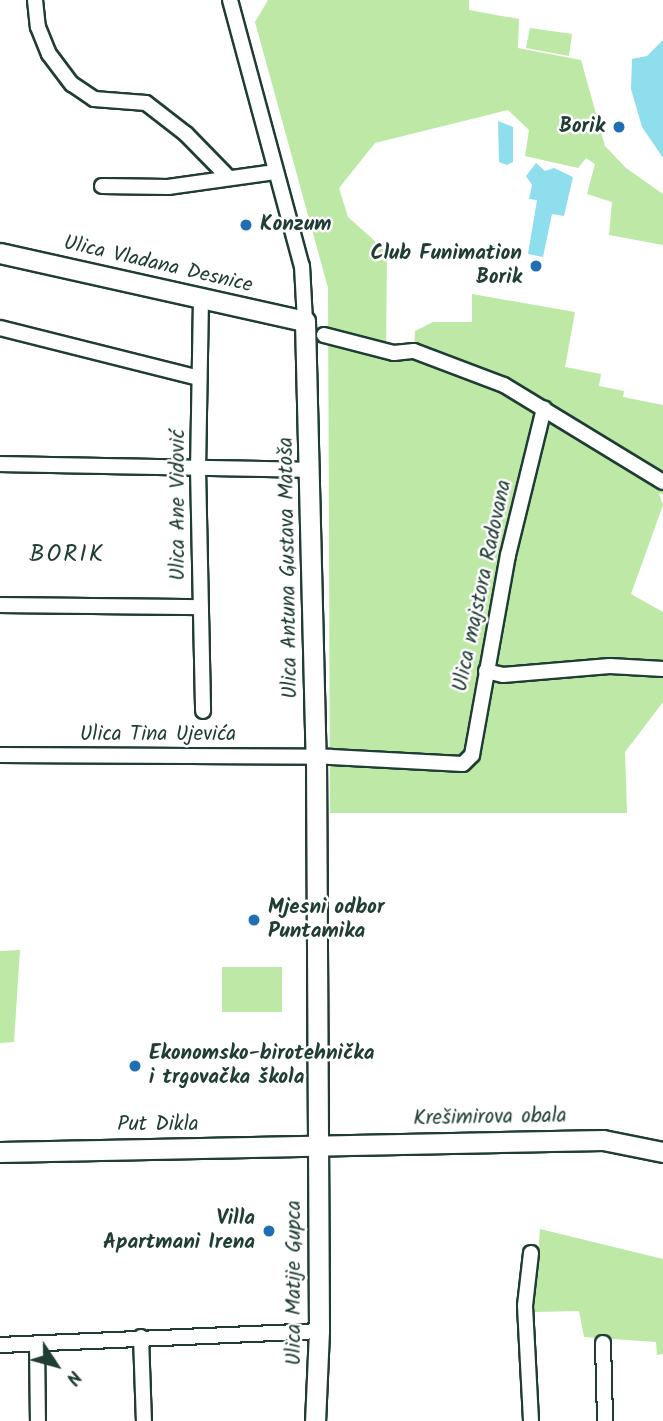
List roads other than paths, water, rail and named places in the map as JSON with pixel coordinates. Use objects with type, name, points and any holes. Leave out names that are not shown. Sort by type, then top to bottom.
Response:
[{"type":"street","points":[[35,0],[38,27],[49,54],[72,84],[94,99],[146,103],[186,134],[228,177]]},
{"type":"street","name":"Ulica Antuna Gustava Matoša","points":[[230,0],[302,266],[310,470],[316,757],[317,1145]]},
{"type":"street","points":[[102,186],[168,187],[275,172]]},
{"type":"street","name":"Ulica Vladana Desnice","points":[[0,253],[305,321]]},
{"type":"street","name":"Ulica Ane Vidović","points":[[201,299],[198,468],[203,710]]},
{"type":"street","points":[[0,328],[199,378]]},
{"type":"street","points":[[324,335],[394,353],[414,351],[504,386],[663,482]]},
{"type":"street","name":"Ulica majstora Radovana","points":[[316,757],[463,764],[472,755],[486,671],[544,408]]},
{"type":"street","points":[[0,464],[310,470]]},
{"type":"street","points":[[0,605],[201,607]]},
{"type":"street","points":[[486,671],[503,675],[610,666],[663,669]]},
{"type":"street","name":"Ulica Tina Ujevića","points":[[0,755],[316,757]]},
{"type":"street","name":"Krešimirova obala","points":[[317,1145],[603,1140],[663,1152]]},
{"type":"street","name":"Put Dikla","points":[[0,1152],[317,1145]]},
{"type":"street","name":"Ulica Matije Gupca","points":[[315,1421],[319,1331],[317,1145]]},
{"type":"street","points":[[531,1253],[526,1306],[531,1421]]},
{"type":"street","points":[[0,1345],[319,1331]]},
{"type":"street","points":[[141,1337],[144,1421]]},
{"type":"street","points":[[37,1343],[38,1421]]},
{"type":"street","points":[[603,1343],[605,1421]]},
{"type":"water","points":[[663,40],[663,158],[642,127],[631,89],[632,59],[647,56]]},
{"type":"water","points":[[498,121],[513,127],[513,162],[507,165],[499,162]]},
{"type":"water","points":[[536,163],[545,171],[554,168],[573,177],[564,216],[552,214],[543,257],[528,254],[537,200],[529,199],[532,185],[526,176]]},
{"type":"place","name":"Borik","points":[[619,127]]},
{"type":"place","name":"Konzum","points":[[246,225]]},
{"type":"place","name":"Club Funimation Borik","points":[[536,266]]},
{"type":"place","name":"Mjesni odbor Puntamika","points":[[254,920]]},
{"type":"place","name":"Ekonomsko-birotehnička i trgovačka škola","points":[[135,1066]]},
{"type":"place","name":"Villa Apartmani Irena","points":[[269,1231]]},
{"type":"district","name":"BORIK","points":[[67,555]]}]
